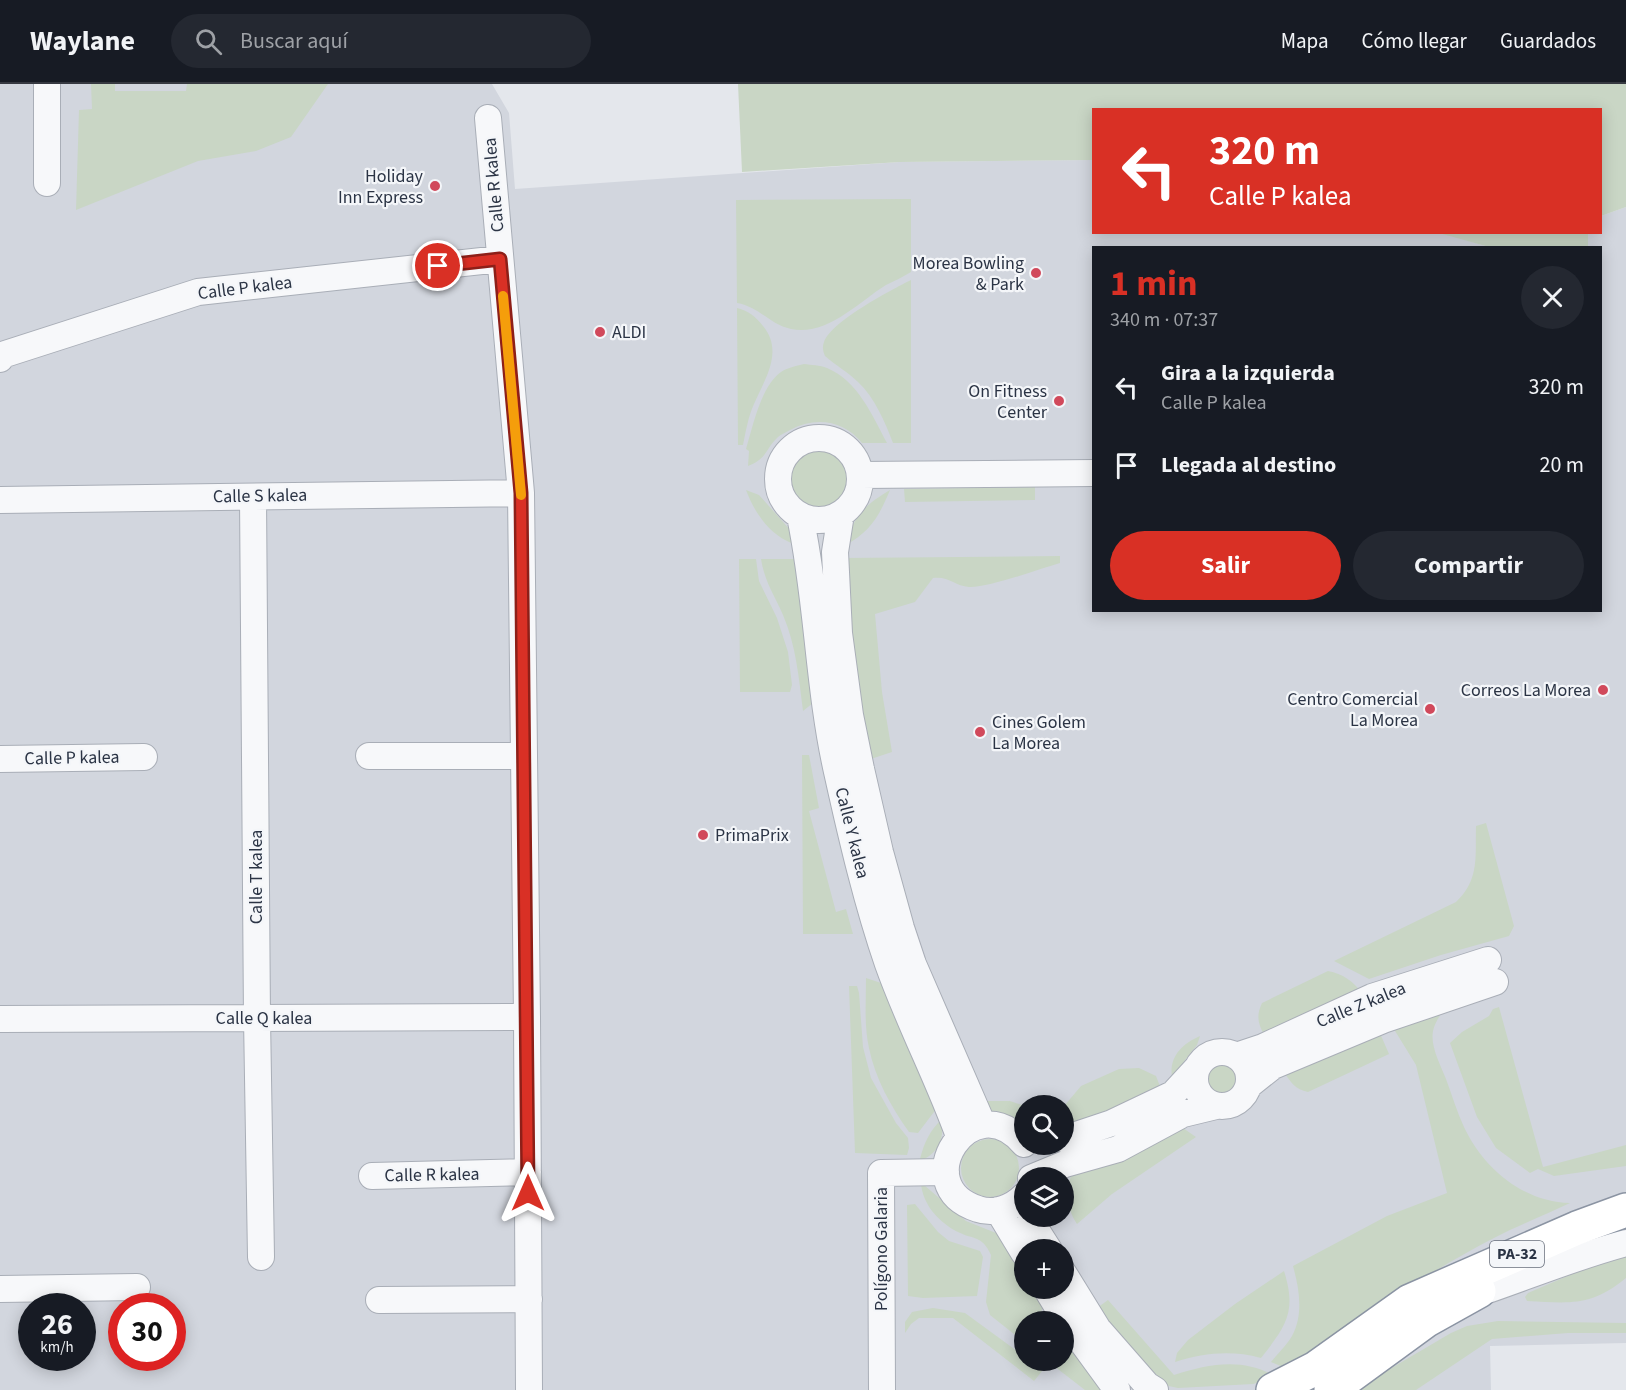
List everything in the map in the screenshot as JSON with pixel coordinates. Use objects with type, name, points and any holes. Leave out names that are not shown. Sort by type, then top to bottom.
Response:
[{"type":"highway","points":[[1410,1301],[1458,1265],[1566,1211],[1626,1188]]},
{"type":"highway","name":"PA-32","points":[[1273,1390],[1316,1368],[1410,1301],[1577,1228],[1626,1210]]},
{"type":"highway","name":"PA-32","points":[[1331,1390],[1427,1320],[1520,1266],[1626,1224]]},
{"type":"street","points":[[47,84],[47,183]]},
{"type":"street","name":"Calle R kalea","points":[[488,118],[521,493],[529,1390]]},
{"type":"street","name":"Calle P kalea","points":[[0,358],[2,355],[198,292],[500,259]]},
{"type":"street","points":[[817,438],[830,439],[844,446],[855,459],[860,475],[858,492],[852,503],[841,514],[827,519],[813,520],[800,516],[785,502],[777,480],[780,463],[786,453],[802,441],[817,438]]},
{"type":"street","points":[[860,475],[1092,473]]},
{"type":"street","name":"Calle S kalea","points":[[0,500],[521,493]]},
{"type":"street","name":"Calle T kalea","points":[[253,496],[261,1257]]},
{"type":"street","name":"Calle Y kalea","points":[[841,514],[835,552],[839,633],[850,715],[861,770],[892,896],[913,964],[983,1125]]},
{"type":"street","name":"Calle Y kalea","points":[[800,516],[807,552],[827,719],[837,774],[858,857],[889,966],[959,1136]]},
{"type":"street","points":[[369,756],[524,756]]},
{"type":"street","name":"Calle P kalea","points":[[0,759],[144,757]]},
{"type":"street","name":"Calle Z kalea","points":[[1236,1056],[1263,1047],[1372,997],[1491,971],[1273,1066],[1249,1085]]},
{"type":"street","name":"Calle Q kalea","points":[[0,1019],[527,1017]]},
{"type":"street","points":[[1061,1167],[1118,1149],[1184,1114],[1216,1106],[1236,1104],[1249,1085],[1246,1065],[1236,1056],[1219,1052],[1202,1060],[1173,1094],[1112,1123],[1074,1135]]},
{"type":"street","points":[[1197,1068],[1194,1083],[1197,1091],[1208,1103],[1216,1106]]},
{"type":"street","points":[[1014,1134],[995,1125],[983,1125],[971,1129],[959,1136],[951,1146],[946,1172],[950,1186],[969,1206],[983,1211],[998,1210],[1014,1204]]},
{"type":"street","name":"Calle R kalea","points":[[372,1176],[528,1172]]},
{"type":"street","name":"Polígono Galaria","points":[[882,1390],[881,1173],[946,1172]]},
{"type":"street","points":[[998,1210],[1016,1239]]},
{"type":"street","points":[[1470,1296],[1588,1253],[1626,1243]]},
{"type":"street","points":[[0,1289],[137,1287]]},
{"type":"street","points":[[1074,1290],[1098,1329],[1155,1390]]},
{"type":"street","points":[[379,1300],[529,1299]]},
{"type":"street","points":[[1053,1299],[1117,1390]]},
{"type":"shaded area","points":[[0,84],[492,84],[509,113],[515,189],[900,162],[1092,160],[1092,234],[1446,234],[1486,246],[1092,246],[1092,612],[1602,612],[1602,246],[1588,246],[1588,234],[1602,234],[1602,216],[1626,207],[1626,1343],[1490,1346],[1491,1390],[0,1390]]},
{"type":"green space","points":[[91,84],[115,84],[115,91],[186,91],[187,84],[328,84],[291,137],[256,151],[198,161],[76,210],[79,110],[92,109]]},
{"type":"green space","points":[[738,84],[1626,84],[1626,207],[1602,216],[1602,108],[1092,108],[1092,160],[900,162],[742,172]]},
{"type":"green space","points":[[911,199],[911,272],[886,285],[842,316],[817,328],[791,329],[777,324],[752,308],[737,303],[736,200]]},
{"type":"green space","points":[[1443,234],[1588,234],[1588,246],[1485,246]]},
{"type":"green space","points":[[911,280],[911,443],[893,443],[870,395],[854,378],[825,356],[823,346],[829,334],[850,316]]},
{"type":"green space","points":[[737,308],[757,319],[769,336],[772,345],[770,365],[750,414],[743,445],[738,445]]},
{"type":"green space","points":[[804,364],[827,368],[847,381],[870,410],[887,443],[862,443],[847,429],[838,425],[809,423],[779,436],[763,456],[748,466],[749,451],[746,449],[763,396],[774,378],[781,372]]},
{"type":"green space","points":[[819,449],[830,451],[840,457],[846,467],[848,478],[846,489],[840,499],[830,505],[819,507],[808,505],[798,499],[792,489],[790,478],[792,467],[798,457],[808,451]]},
{"type":"green space","points":[[1035,487],[1035,500],[905,502],[904,489]]},
{"type":"green space","points":[[746,490],[759,495],[792,532],[797,545],[779,536],[765,523],[754,508]]},
{"type":"green space","points":[[890,490],[873,522],[855,540],[846,545],[852,526],[861,512]]},
{"type":"green space","points":[[1060,556],[1060,563],[978,587],[964,586],[943,578],[933,578],[915,602],[875,614],[882,692],[892,752],[868,760],[858,701],[843,558]]},
{"type":"green space","points":[[739,559],[756,559],[759,581],[777,618],[788,652],[792,685],[790,692],[740,692]]},
{"type":"green space","points":[[761,559],[800,559],[813,703],[803,711],[791,638],[767,582]]},
{"type":"green space","points":[[802,755],[809,755],[819,808],[809,811],[836,912],[846,909],[853,934],[803,934]]},
{"type":"green space","points":[[1486,823],[1514,926],[1509,936],[1441,955],[1369,979],[1334,961],[1456,902],[1473,876],[1476,857],[1476,826]]},
{"type":"green space","points":[[1328,971],[1347,979],[1362,993],[1264,1035],[1258,1019],[1262,1003]]},
{"type":"green space","points":[[866,978],[884,984],[937,1108],[918,1133],[909,1132],[902,1122],[884,1092],[875,1070],[866,1031]]},
{"type":"green space","points":[[849,986],[857,986],[859,993],[863,1047],[871,1078],[896,1123],[908,1138],[907,1155],[855,1153]]},
{"type":"green space","points":[[1446,1006],[1434,1028],[1433,1043],[1459,1115],[1472,1142],[1493,1169],[1506,1180],[1536,1196],[1570,1203],[1467,1252],[1389,1300],[1288,1369],[1271,1362],[1296,1328],[1299,1310],[1293,1266],[1387,1216],[1447,1193],[1416,1065],[1392,1026]]},
{"type":"green space","points":[[1499,1007],[1543,1167],[1626,1145],[1626,1166],[1554,1176],[1538,1169],[1530,1173],[1496,1148],[1477,1117],[1450,1043],[1462,1032],[1489,1016],[1493,1009]]},
{"type":"green space","points":[[1379,1031],[1389,1054],[1308,1092],[1294,1085],[1284,1072]]},
{"type":"green space","points":[[1200,1036],[1197,1045],[1185,1060],[1178,1077],[1173,1082],[1172,1066],[1177,1054],[1186,1044]]},
{"type":"green space","points":[[1223,1062],[1235,1067],[1240,1079],[1235,1091],[1223,1096],[1211,1091],[1206,1079],[1211,1067]]},
{"type":"green space","points":[[1139,1068],[1156,1076],[1161,1089],[1108,1114],[1074,1126],[1073,1095],[1081,1086],[1119,1069]]},
{"type":"green space","points":[[982,1101],[1014,1102],[1014,1120],[990,1110]]},
{"type":"green space","points":[[942,1119],[940,1143],[928,1157],[920,1159],[928,1137]]},
{"type":"green space","points":[[1180,1126],[1196,1137],[1112,1194],[1077,1224],[1074,1218],[1074,1170]]},
{"type":"green space","points":[[990,1139],[1001,1141],[1014,1152],[1019,1167],[1014,1167],[1014,1184],[1001,1195],[990,1197],[979,1195],[963,1179],[961,1168],[963,1157],[979,1141]]},
{"type":"green space","points":[[921,1185],[924,1185],[966,1221],[996,1233],[1014,1256],[1014,1299],[1041,1299],[1045,1305],[1042,1311],[1014,1311],[1014,1334],[990,1315],[986,1302],[991,1255],[988,1249],[981,1241],[954,1230],[940,1220],[924,1197]]},
{"type":"green space","points":[[915,1204],[938,1232],[949,1241],[980,1251],[983,1257],[977,1296],[923,1298],[908,1296],[907,1205]]},
{"type":"green space","points":[[1626,1257],[1626,1278],[1591,1299],[1556,1302],[1527,1301],[1525,1297],[1528,1293],[1579,1271]]},
{"type":"green space","points":[[1284,1271],[1289,1297],[1287,1318],[1277,1337],[1261,1358],[1239,1354],[1218,1354],[1196,1356],[1175,1362],[1177,1353],[1188,1340],[1235,1304]]},
{"type":"green space","points":[[1108,1300],[1174,1375],[1226,1364],[1251,1367],[1276,1377],[1253,1384],[1178,1388],[1164,1385],[1137,1363],[1097,1308]]},
{"type":"green space","points":[[933,1308],[965,1313],[1014,1349],[1014,1365],[953,1318],[919,1318],[905,1333],[905,1322],[912,1312]]},
{"type":"green space","points":[[1498,1321],[1626,1323],[1626,1333],[1568,1333],[1492,1339],[1416,1390],[1357,1390],[1451,1333],[1467,1326]]},
{"type":"green space","points":[[1074,1348],[1103,1390],[1085,1390],[1060,1371],[1074,1371]]},
{"type":"green space","points":[[1021,1371],[1042,1371],[1034,1381]]},
{"type":"slow traffic","points":[[503,296],[521,495]]},
{"type":"place","name":"Holiday Inn Express","points":[[435,186]]},
{"type":"place","name":"Morea Bowling & Park","points":[[1036,273]]},
{"type":"place","name":"ALDI","points":[[600,332]]},
{"type":"place","name":"On Fitness Center","points":[[1059,401]]},
{"type":"place","name":"Correos La Morea","points":[[1603,690]]},
{"type":"place","name":"Centro Comercial La Morea","points":[[1430,709]]},
{"type":"place","name":"Cines Golem La Morea","points":[[980,732]]},
{"type":"place","name":"PrimaPrix","points":[[703,835]]},
{"type":"route","points":[[438,266],[500,259],[521,493],[528,1193]]}]
